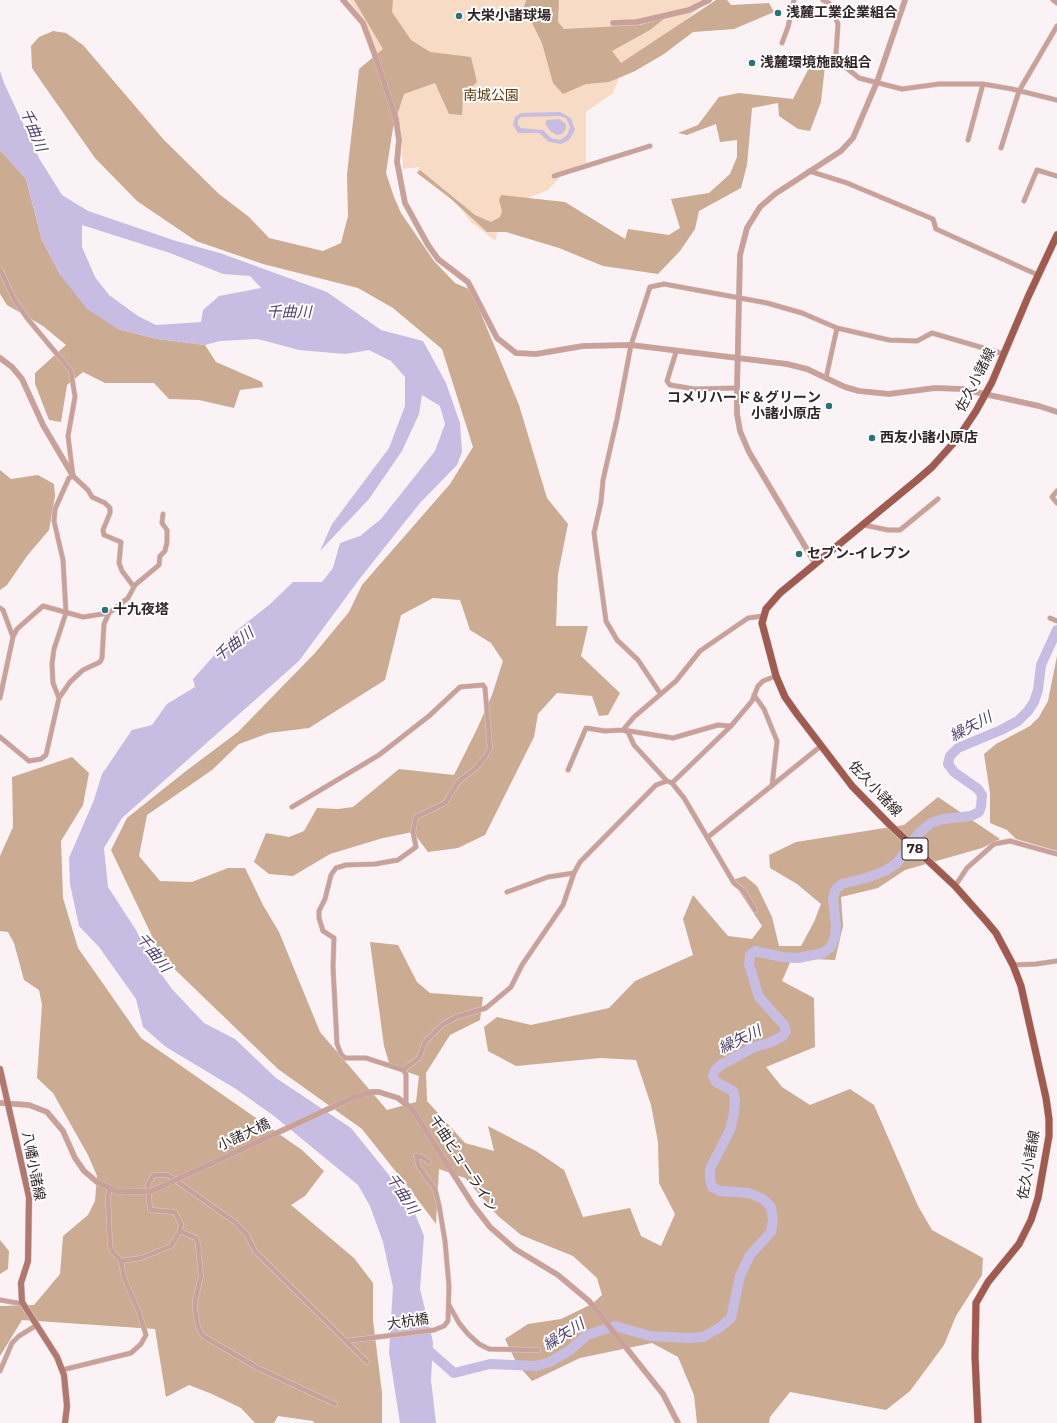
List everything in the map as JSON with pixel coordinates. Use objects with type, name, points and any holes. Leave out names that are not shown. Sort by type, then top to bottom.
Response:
[{"type":"main road","name":"佐久小諸線","points":[[978,1423],[975,1348],[976,1303],[988,1282],[1019,1244],[1031,1220],[1038,1198],[1049,1136],[1050,1119],[1023,995],[1013,965],[996,933],[955,886],[940,874],[852,786],[785,697],[776,676],[762,630],[763,616],[766,609],[780,593],[815,563],[864,525],[932,467],[969,423],[986,394],[1057,235]]},
{"type":"main road","name":"八幡小諸線","points":[[0,1069],[3,1103],[29,1197],[30,1240],[28,1261],[21,1284],[20,1294],[23,1304],[56,1357],[62,1370],[66,1385],[67,1406],[65,1423]]},
{"type":"street","points":[[344,0],[363,23],[396,119],[399,140],[397,162],[405,203],[428,245],[438,259],[468,282],[497,338],[504,346],[516,353],[527,355],[583,346],[631,345],[676,352],[794,365],[845,387],[872,393],[889,394],[948,388],[986,394],[1039,406],[1057,412]]},
{"type":"street","points":[[613,23],[637,22],[689,10],[709,0]]},
{"type":"street","points":[[782,43],[788,27],[794,0]]},
{"type":"street","points":[[824,0],[829,3],[838,24],[836,54],[839,62],[859,78],[902,89],[939,84],[983,84],[1057,100]]},
{"type":"street","points":[[815,563],[743,442],[737,414],[740,255],[742,240],[752,219],[760,207],[775,194],[841,151],[853,138],[877,82],[905,0]]},
{"type":"street","points":[[1053,0],[1057,3]]},
{"type":"street","points":[[1001,148],[1019,91],[1057,26]]},
{"type":"street","points":[[968,140],[983,84]]},
{"type":"street","points":[[554,176],[650,146]]},
{"type":"street","points":[[1024,201],[1037,170],[1057,176]]},
{"type":"street","points":[[809,171],[847,183],[933,219],[936,229],[1038,275]]},
{"type":"street","points":[[0,268],[14,299],[27,318],[71,371],[75,397],[68,436],[73,476]]},
{"type":"street","points":[[660,693],[638,660],[617,640],[606,621],[594,533],[601,502],[603,480],[617,419],[631,345],[650,287],[664,284],[704,292],[722,293],[767,303],[802,313],[837,328],[889,340],[917,341],[932,333],[1004,354]]},
{"type":"street","points":[[826,378],[837,328]]},
{"type":"street","points":[[676,352],[667,380],[670,384],[695,389],[737,388]]},
{"type":"street","points":[[0,358],[12,367],[22,379],[43,425],[73,476],[88,490],[92,497],[105,503],[110,508],[110,513],[103,530],[104,535],[121,542],[119,563],[122,571],[134,587]]},
{"type":"street","points":[[59,698],[54,683],[52,664],[54,649],[66,614],[63,560],[54,521],[55,509],[69,478],[73,476]]},
{"type":"street","points":[[1057,491],[1052,497],[1057,504]]},
{"type":"street","points":[[864,525],[888,530],[900,530],[938,498]]},
{"type":"street","points":[[0,737],[29,761],[41,759],[46,755],[59,698],[70,682],[83,670],[100,662],[102,658],[104,624],[109,613],[128,598],[134,587],[159,565],[160,556],[165,551],[167,542],[167,530],[162,523],[164,514]]},
{"type":"street","points":[[0,698],[13,637],[17,630],[43,606],[66,614],[83,617],[109,613]]},
{"type":"street","points":[[0,608],[3,610],[13,637]]},
{"type":"street","points":[[623,730],[634,717],[660,693],[676,681],[700,651],[748,618],[763,616]]},
{"type":"street","points":[[1050,618],[1057,621]]},
{"type":"street","points":[[403,1070],[419,1058],[425,1042],[442,1025],[456,1017],[486,1008],[511,987],[522,965],[563,905],[574,873],[580,862],[656,785],[670,782],[731,726],[752,700],[758,686],[763,681],[776,676]]},
{"type":"street","points":[[292,807],[379,755],[429,716],[460,687],[483,685],[485,688],[490,748],[485,757],[475,769],[459,781],[445,803],[416,817],[413,832],[416,847],[398,860],[375,864],[346,865],[336,868],[331,875],[325,899],[319,911],[319,918],[323,931],[334,938],[333,967],[337,1044],[341,1054],[345,1058],[366,1058],[403,1070],[406,1074],[406,1103]]},
{"type":"street","points":[[754,695],[764,709],[777,741],[772,786]]},
{"type":"street","points":[[568,770],[586,728],[610,731],[623,730],[673,738],[718,725],[731,726]]},
{"type":"street","points":[[623,730],[628,732],[634,745],[670,782],[708,837],[734,883],[744,891],[755,910]]},
{"type":"street","points":[[708,837],[821,746]]},
{"type":"street","points":[[955,886],[966,868],[994,844],[1010,841],[1057,854]]},
{"type":"street","points":[[507,892],[548,877],[574,873]]},
{"type":"street","points":[[1013,965],[1057,961]]},
{"type":"street","name":"千曲ビューライン","points":[[372,1092],[387,1094],[406,1103],[418,1118],[473,1205],[490,1227],[515,1249],[558,1275],[589,1301],[663,1394],[678,1423]]},
{"type":"street","name":"小諸大橋","points":[[110,1188],[125,1192],[152,1191],[352,1098],[372,1092]]},
{"type":"street","points":[[3,1103],[29,1105],[47,1112],[63,1131],[80,1165],[97,1182],[110,1188],[108,1197],[110,1245],[112,1251],[121,1261],[124,1278],[144,1324],[146,1335],[142,1344],[132,1353],[62,1370]]},
{"type":"street","points":[[429,1162],[422,1157],[416,1156],[419,1167],[435,1189],[445,1240],[449,1305],[459,1323],[479,1344],[484,1346],[500,1350],[538,1350]]},
{"type":"street","points":[[121,1261],[141,1258],[171,1246],[180,1231],[181,1224],[175,1212],[150,1210],[148,1185],[154,1175],[168,1175],[236,1223],[247,1235],[255,1251],[367,1362]]},
{"type":"street","points":[[180,1231],[196,1238],[198,1244],[201,1276],[195,1301],[195,1310],[198,1327],[203,1336],[258,1368],[335,1404]]},
{"type":"street","points":[[0,1300],[23,1304]]},
{"type":"street","name":"大杭橋","points":[[346,1341],[434,1330],[444,1326],[448,1321],[449,1305]]},
{"type":"street","points":[[0,1371],[12,1343],[19,1336],[37,1325]]},
{"type":"green space","name":"南城公園","points":[[349,0],[709,0],[675,29],[635,71],[619,78],[613,93],[586,112],[586,167],[563,174],[548,190],[513,204],[498,228],[496,239],[494,240],[471,222],[457,204],[417,173],[419,167],[403,169],[401,129],[380,59],[364,21]]},
{"type":"shaded area","points":[[354,0],[393,0],[392,12],[411,40],[430,52],[471,57],[477,82],[463,95],[462,115],[449,114],[435,83],[404,94],[393,128],[386,173],[401,213],[434,261],[455,283],[471,290],[519,405],[547,498],[568,524],[558,574],[556,626],[588,626],[581,656],[620,693],[608,715],[599,716],[592,696],[557,693],[538,714],[534,737],[485,835],[458,848],[428,852],[413,832],[383,838],[330,854],[293,876],[269,874],[254,862],[266,833],[289,837],[304,831],[317,808],[338,809],[353,807],[399,769],[454,775],[492,695],[503,661],[491,643],[470,630],[460,600],[433,598],[401,615],[385,680],[309,728],[269,733],[239,744],[212,770],[147,815],[139,856],[160,881],[192,882],[228,868],[245,868],[263,905],[279,932],[320,1032],[387,1110],[416,1102],[419,1076],[390,1066],[384,1046],[370,942],[398,945],[417,982],[430,993],[483,997],[480,1020],[450,1035],[426,1073],[427,1101],[465,1143],[494,1151],[488,1126],[536,1151],[564,1170],[583,1217],[630,1208],[641,1236],[661,1246],[675,1214],[659,1183],[658,1142],[651,1105],[636,1060],[601,1058],[516,1066],[488,1051],[484,1027],[497,1017],[531,1025],[609,1008],[635,981],[693,955],[683,919],[693,895],[728,936],[752,939],[762,926],[732,880],[745,876],[757,886],[772,917],[779,946],[801,946],[814,922],[821,904],[797,884],[770,868],[769,855],[796,842],[904,825],[938,797],[1000,839],[982,848],[905,870],[878,888],[841,897],[843,926],[835,960],[792,958],[782,981],[814,998],[815,1047],[766,1067],[782,1087],[810,1105],[850,1089],[874,1105],[918,1206],[932,1230],[983,1258],[982,1275],[956,1316],[944,1345],[910,1391],[886,1410],[790,1392],[770,1417],[769,1423],[697,1423],[694,1395],[678,1357],[652,1343],[580,1358],[532,1381],[517,1364],[505,1339],[528,1324],[561,1319],[592,1304],[602,1295],[597,1278],[573,1256],[521,1235],[498,1216],[465,1178],[439,1169],[436,1224],[362,1129],[278,1069],[162,957],[111,850],[127,818],[238,732],[315,653],[349,612],[362,585],[450,484],[473,447],[442,349],[393,308],[358,288],[263,264],[196,241],[137,201],[95,158],[32,68],[31,46],[39,37],[53,31],[66,33],[83,45],[164,140],[219,194],[249,217],[269,238],[323,251],[341,243],[348,216],[347,174],[359,69],[383,49]]},
{"type":"shaded area","points":[[526,0],[559,0],[558,22],[564,29],[640,25],[665,18],[650,30],[612,51],[621,63],[716,0],[727,0],[731,5],[769,3],[774,12],[734,29],[693,32],[664,54],[635,71],[609,82],[586,84],[563,94],[553,83],[542,43],[524,7]]},
{"type":"shaded area","points":[[811,64],[825,66],[821,102],[810,131],[798,129],[779,116],[778,103],[752,108],[747,165],[741,188],[699,211],[695,229],[680,251],[658,274],[603,266],[559,248],[506,232],[487,232],[450,198],[417,173],[420,170],[475,215],[491,222],[500,217],[502,211],[499,200],[501,195],[565,202],[625,239],[628,229],[669,235],[680,228],[671,199],[709,193],[730,174],[737,157],[737,140],[720,142],[716,124],[687,135],[678,133],[698,125],[719,97],[739,93],[793,99]]},
{"type":"shaded area","points":[[0,150],[26,179],[42,240],[61,276],[118,329],[157,339],[205,345],[216,362],[262,382],[263,387],[240,390],[234,408],[199,400],[169,399],[154,383],[105,383],[83,372],[67,385],[61,422],[49,420],[35,384],[35,373],[66,345],[43,326],[7,305],[0,294]]},
{"type":"shaded area","points":[[0,470],[11,479],[38,475],[54,484],[55,496],[49,530],[27,556],[7,585],[0,590]]},
{"type":"shaded area","points":[[1057,656],[1057,851],[1016,839],[1007,830],[990,823],[990,793],[984,754],[996,744],[1030,726],[1039,717],[1048,701]]},
{"type":"shaded area","points":[[72,757],[89,773],[83,805],[61,841],[63,898],[78,948],[141,1038],[302,1150],[324,1171],[305,1196],[291,1205],[354,1258],[373,1283],[373,1320],[382,1393],[382,1423],[314,1423],[313,1421],[278,1416],[274,1423],[255,1423],[241,1408],[189,1385],[166,1397],[155,1329],[22,1320],[0,1356],[0,1306],[34,1305],[60,1274],[63,1236],[88,1215],[95,1201],[97,1176],[88,1155],[53,1093],[37,1078],[42,1005],[39,990],[24,980],[14,943],[8,932],[0,931],[0,856],[13,827],[12,777]]},
{"type":"shaded area","points":[[0,1240],[9,1251],[8,1269],[0,1274]]},
{"type":"water","name":"千曲川","points":[[0,71],[4,83],[40,160],[62,195],[88,211],[176,241],[220,253],[327,292],[381,330],[423,341],[446,383],[460,423],[462,452],[457,465],[420,503],[361,577],[299,661],[122,818],[104,848],[108,887],[136,930],[149,957],[172,989],[204,1023],[235,1039],[276,1078],[351,1128],[410,1201],[424,1236],[420,1289],[433,1342],[431,1380],[436,1423],[400,1423],[389,1352],[393,1287],[383,1242],[370,1206],[358,1185],[274,1116],[236,1089],[166,1047],[143,1027],[136,999],[99,947],[79,926],[70,884],[69,858],[94,800],[102,774],[132,730],[152,725],[167,704],[195,687],[193,679],[236,631],[269,605],[293,582],[322,582],[333,568],[340,543],[360,536],[381,519],[435,451],[445,424],[440,406],[422,395],[419,414],[402,451],[369,499],[320,551],[332,524],[389,448],[405,406],[405,377],[391,361],[369,350],[345,354],[299,350],[258,339],[220,341],[205,345],[157,339],[118,329],[87,309],[61,276],[42,240],[26,179],[0,150]],"holes":[[[82,225],[170,253],[223,274],[250,276],[261,288],[219,296],[203,310],[201,322],[156,325],[138,316],[109,295],[95,277],[82,247]]]},
{"type":"water","points":[[560,112],[571,118],[575,130],[569,140],[561,144],[549,142],[539,133],[518,133],[513,125],[515,117],[521,113]],"holes":[[[560,116],[566,118],[570,127],[567,135],[560,140],[551,138],[543,130],[521,128],[518,125],[518,120],[521,117]]]},
{"type":"water","points":[[559,119],[566,124],[566,129],[562,134],[557,135],[550,131],[545,123],[547,120]]},
{"type":"waterway","name":"繰矢川","points":[[425,1344],[428,1350],[454,1373],[490,1364],[536,1366],[550,1362],[570,1350],[587,1335],[615,1326],[650,1336],[688,1338],[703,1337],[719,1328],[731,1318],[740,1276],[750,1255],[771,1232],[773,1220],[771,1207],[763,1199],[749,1193],[720,1191],[712,1187],[710,1169],[730,1130],[734,1114],[735,1099],[733,1091],[716,1082],[713,1076],[715,1070],[721,1065],[754,1047],[769,1043],[783,1036],[786,1031],[784,1025],[759,997],[749,964],[750,955],[755,951],[782,957],[798,958],[823,953],[831,947],[835,937],[836,926],[833,898],[836,889],[842,884],[866,878],[885,871],[897,863],[919,833],[931,823],[943,819],[971,816],[979,812],[982,795],[978,789],[954,772],[948,764],[950,756],[958,748],[1001,730],[1018,721],[1028,711],[1034,702],[1038,690],[1041,665],[1057,630]]},
{"type":"place","name":"浅麓工業企業組合","points":[[778,13]]},
{"type":"place","name":"大栄小諸球場","points":[[459,16]]},
{"type":"place","name":"浅麓環境施設組合","points":[[752,63]]},
{"type":"place","name":"コメリハード＆グリーン 小諸小原店","points":[[829,406]]},
{"type":"place","name":"西友小諸小原店","points":[[872,438]]},
{"type":"place","name":"セブン-イレブン","points":[[799,554]]},
{"type":"place","name":"十九夜塔","points":[[105,610]]}]
